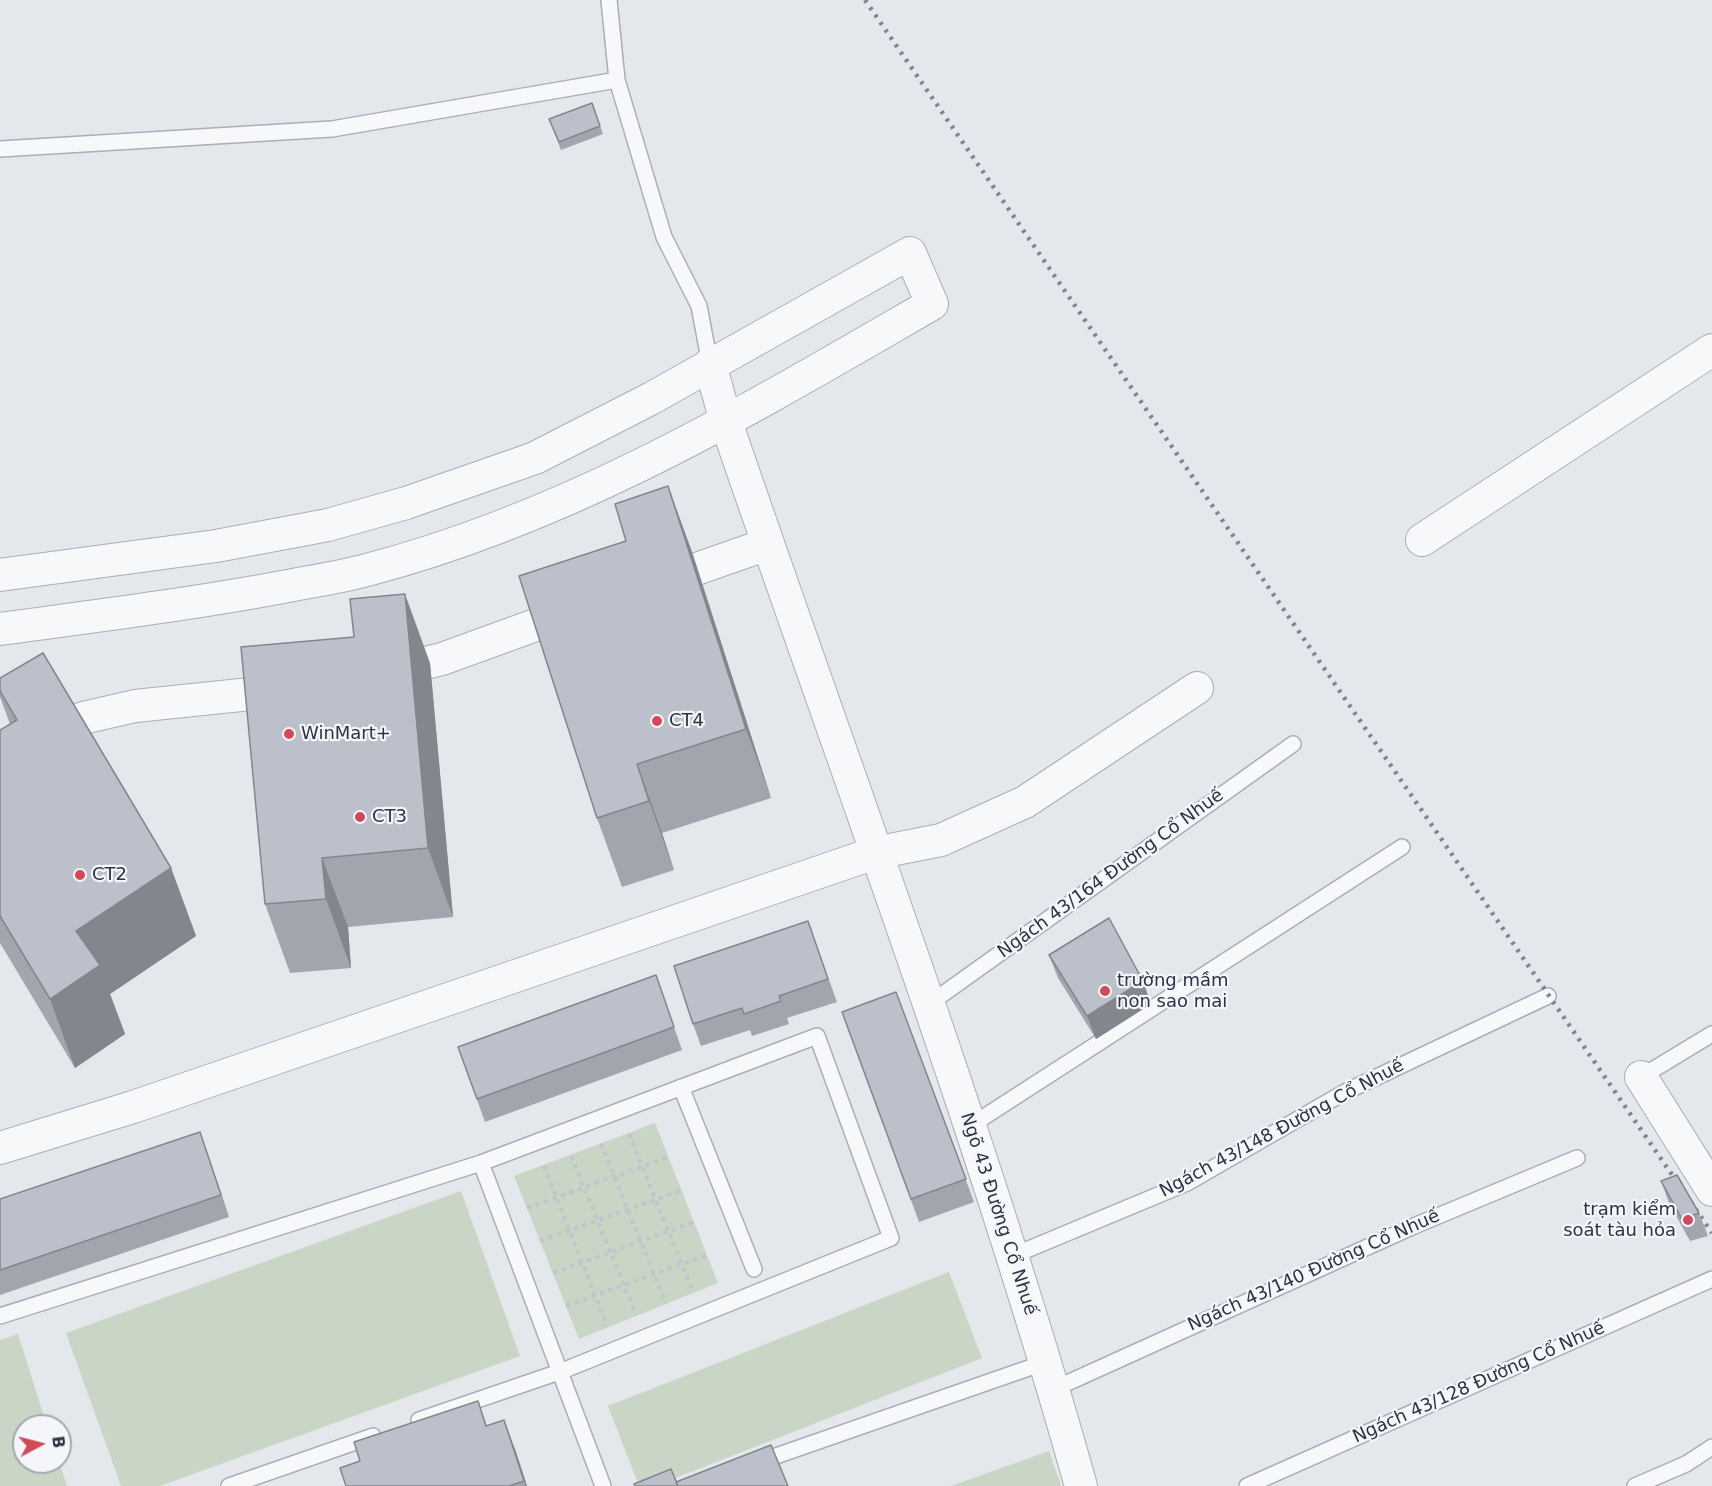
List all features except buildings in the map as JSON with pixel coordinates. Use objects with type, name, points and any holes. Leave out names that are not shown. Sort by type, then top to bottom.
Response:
[{"type":"street","points":[[0,575],[216,546],[328,525],[406,503],[534,458],[652,398],[910,253],[932,304],[726,422],[601,486],[486,532],[366,570],[220,599],[0,629]]},
{"type":"street","points":[[1422,540],[1712,350]]},
{"type":"street","name":"Ngõ 43 Đường Cổ Nhuế","points":[[710,364],[726,422],[970,1126],[1050,1376],[1081,1486]]},
{"type":"street","points":[[635,590],[768,544]]},
{"type":"street","points":[[357,679],[442,659],[603,601]]},
{"type":"street","points":[[0,763],[82,718],[135,706],[313,686]]},
{"type":"street","points":[[0,1148],[133,1107],[875,853],[941,840],[1024,802],[1197,688]]},
{"type":"street","points":[[1641,1077],[1712,1190]]},
{"type":"lane","points":[[609,0],[617,80],[664,237],[699,306],[710,364]]},
{"type":"lane","points":[[0,148],[332,129],[617,80]]},
{"type":"lane","name":"Ngách 43/164 Đường Cổ Nhuế","points":[[929,1004],[1293,744]]},
{"type":"lane","points":[[970,1126],[1402,846]]},
{"type":"lane","name":"Ngách 43/148 Đường Cổ Nhuế","points":[[1012,1256],[1187,1183],[1345,1092],[1548,996]]},
{"type":"lane","points":[[1641,1077],[1712,1034]]},
{"type":"lane","points":[[0,1316],[481,1163],[817,1035],[891,1238],[562,1371],[407,1425]]},
{"type":"lane","points":[[681,1087],[754,1269]]},
{"type":"lane","name":"Ngách 43/140 Đường Cổ Nhuế","points":[[773,1457],[1050,1376],[1576,1158]]},
{"type":"lane","points":[[481,1163],[562,1371],[603,1486]]},
{"type":"lane","name":"Ngách 43/128 Đường Cổ Nhuế","points":[[1247,1486],[1712,1279]]},
{"type":"lane","points":[[229,1486],[384,1432]]},
{"type":"lane","points":[[1635,1486],[1686,1464],[1712,1448]]},
{"type":"path","points":[[629,1134],[693,1293]]},
{"type":"path","points":[[601,1144],[666,1304]]},
{"type":"path","points":[[570,1155],[636,1316]]},
{"type":"path","points":[[527,1208],[668,1157]]},
{"type":"path","points":[[544,1165],[607,1327]]},
{"type":"path","points":[[540,1240],[682,1190]]},
{"type":"path","points":[[553,1273],[694,1222]]},
{"type":"path","points":[[566,1306],[707,1255]]},
{"type":"green space","points":[[655,1123],[718,1283],[579,1339],[514,1176]]},
{"type":"green space","points":[[461,1191],[520,1356],[160,1486],[121,1486],[66,1333]]},
{"type":"green space","points":[[949,1272],[982,1358],[655,1486],[639,1486],[608,1406]]},
{"type":"green space","points":[[18,1334],[43,1414],[12,1414],[12,1474],[63,1474],[67,1486],[0,1486],[0,1340]]},
{"type":"green space","points":[[1049,1451],[1061,1486],[951,1486]]},
{"type":"railway","points":[[865,0],[1712,1233]]},
{"type":"place","name":"CT4","points":[[657,721]]},
{"type":"place","name":"WinMart+","points":[[289,734]]},
{"type":"place","name":"CT3","points":[[360,817]]},
{"type":"place","name":"CT2","points":[[80,875]]},
{"type":"place","name":"trường mầm non sao mai","points":[[1105,991]]},
{"type":"place","name":"trạm kiểm soát tàu hỏa","points":[[1688,1220]]}]
